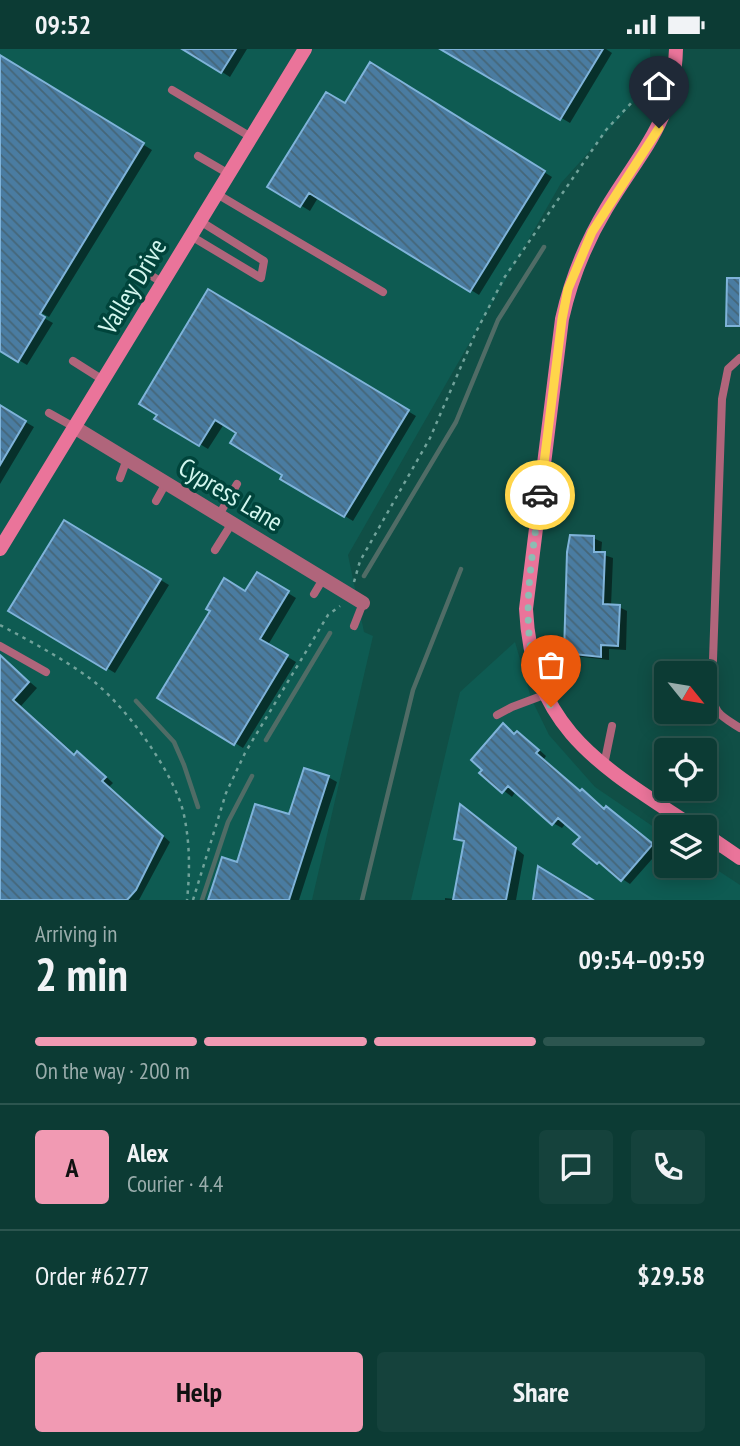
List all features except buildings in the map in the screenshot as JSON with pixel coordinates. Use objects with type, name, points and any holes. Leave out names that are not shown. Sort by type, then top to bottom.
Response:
[{"type":"street","name":"Valley Drive","points":[[0,549],[305,49]]},
{"type":"street","points":[[669,815],[577,742],[559,720],[544,695],[531,657],[526,609],[568,289],[592,232],[659,128],[673,87],[676,49]]},
{"type":"street","name":"Cypress Lane","points":[[74,427],[363,603]]},
{"type":"street","points":[[717,842],[740,858]]},
{"type":"lane","points":[[172,89],[251,137]]},
{"type":"lane","points":[[198,156],[229,174]]},
{"type":"lane","points":[[217,194],[383,292]]},
{"type":"lane","points":[[191,236],[261,278],[264,261],[200,221]]},
{"type":"lane","points":[[139,268],[163,283]]},
{"type":"lane","points":[[740,358],[728,369],[722,399],[712,689],[715,709],[722,717],[740,728]]},
{"type":"lane","points":[[73,361],[103,380]]},
{"type":"lane","points":[[49,413],[74,427]]},
{"type":"lane","points":[[120,478],[127,459]]},
{"type":"lane","points":[[156,501],[166,483]]},
{"type":"lane","points":[[215,550],[237,484]]},
{"type":"lane","points":[[314,594],[323,579]]},
{"type":"lane","points":[[354,627],[363,603]]},
{"type":"lane","points":[[0,646],[46,673]]},
{"type":"lane","points":[[497,715],[544,695]]},
{"type":"lane","points":[[604,765],[612,726]]},
{"type":"lane","points":[[717,849],[720,844]]},
{"type":"path","points":[[193,900],[226,793],[246,753],[328,615],[340,607],[348,594],[360,561],[430,438],[476,332],[504,278],[606,129],[661,71]]},
{"type":"path","points":[[0,625],[90,678],[139,728],[164,770],[184,812],[190,866],[187,900]]},
{"type":"shaded area","points":[[0,49],[650,49],[651,83],[561,183],[348,555],[364,632],[373,636],[312,900],[0,900]]},
{"type":"shaded area","points":[[515,642],[531,698],[549,735],[595,787],[654,827],[654,878],[717,878],[717,870],[740,885],[740,900],[411,900],[460,692]]},
{"type":"waterway","points":[[364,576],[456,422],[498,320],[544,247]]},
{"type":"waterway","points":[[362,900],[413,690],[461,569]]},
{"type":"waterway","points":[[266,740],[330,633]]},
{"type":"waterway","points":[[136,701],[174,742],[198,807]]},
{"type":"waterway","points":[[202,900],[228,822],[252,776]]},
{"type":"way so far","points":[[540,495],[526,609],[534,666],[551,707]]},
{"type":"route","points":[[540,495],[568,289],[592,232],[659,128]]}]
